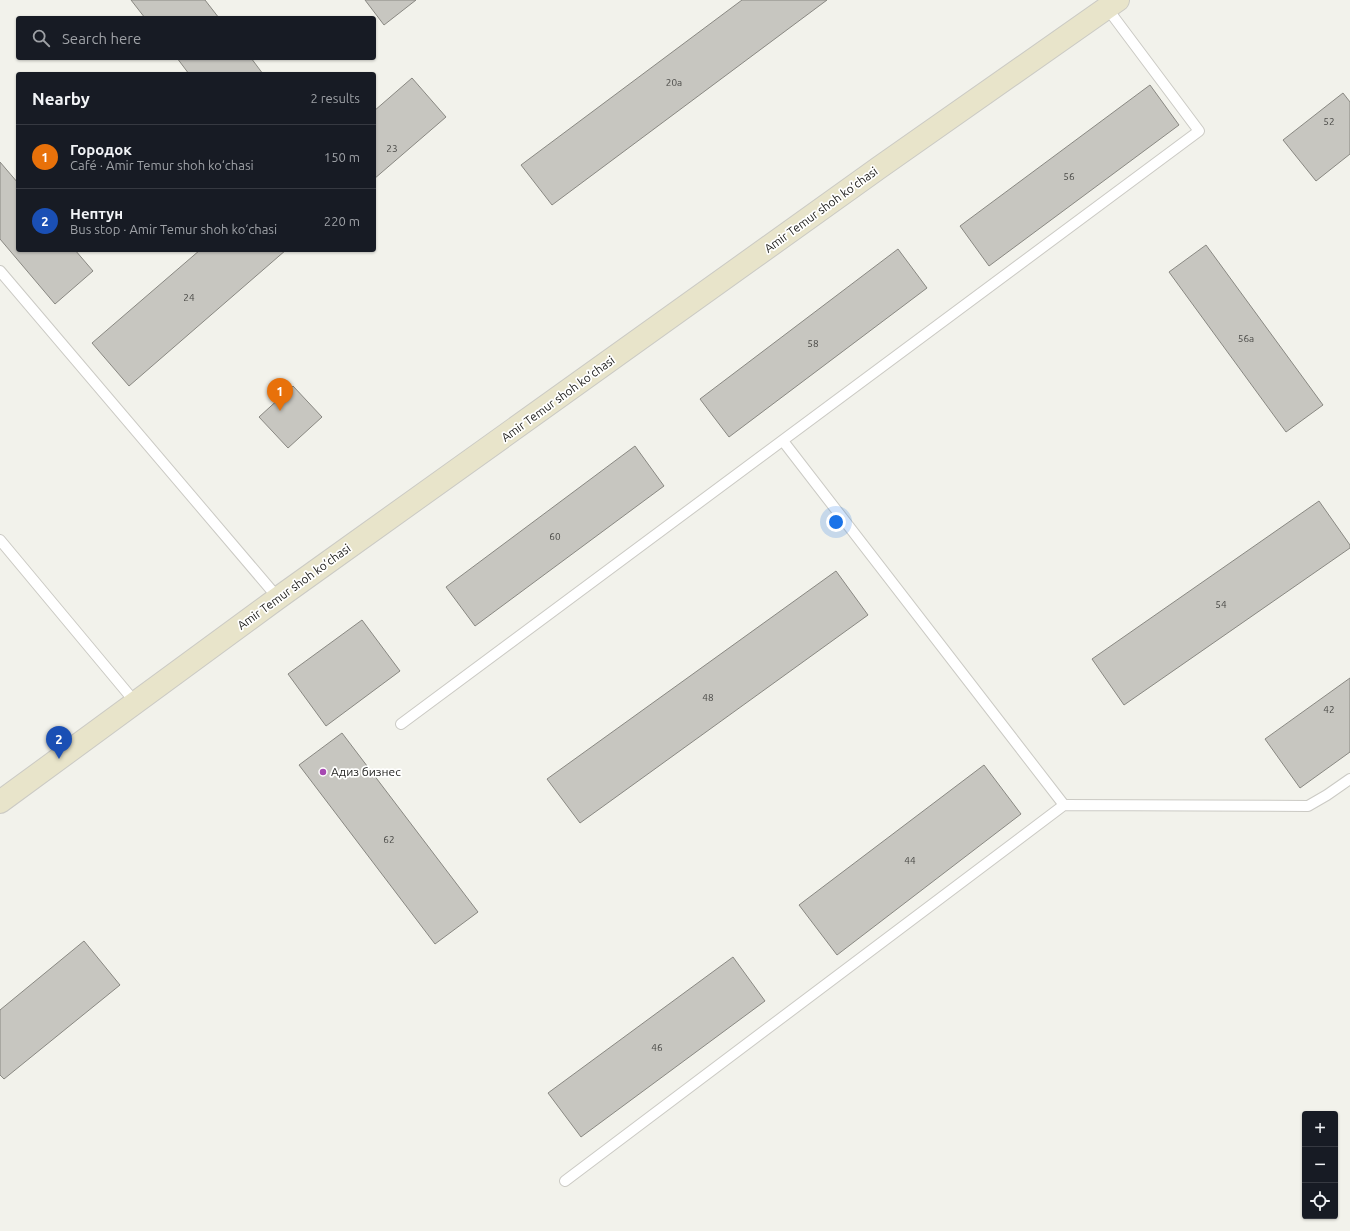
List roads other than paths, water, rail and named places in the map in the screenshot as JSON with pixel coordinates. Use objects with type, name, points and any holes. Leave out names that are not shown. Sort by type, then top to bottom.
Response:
[{"type":"main road","name":"Amir Temur shoh ko‘chasi","points":[[0,802],[278,598],[880,167],[1113,4]]},
{"type":"lane","points":[[402,724],[1199,131],[1113,4]]},
{"type":"lane","points":[[0,271],[278,598]]},
{"type":"lane","points":[[783,440],[1064,805]]},
{"type":"lane","points":[[0,540],[135,702]]},
{"type":"lane","points":[[565,1181],[1064,805],[1308,806],[1350,779]]},
{"type":"place","name":"Городок","points":[[280,411]]},
{"type":"place","name":"Нептун","points":[[59,759]]},
{"type":"place","name":"Адиз бизнес","points":[[323,772]]}]
